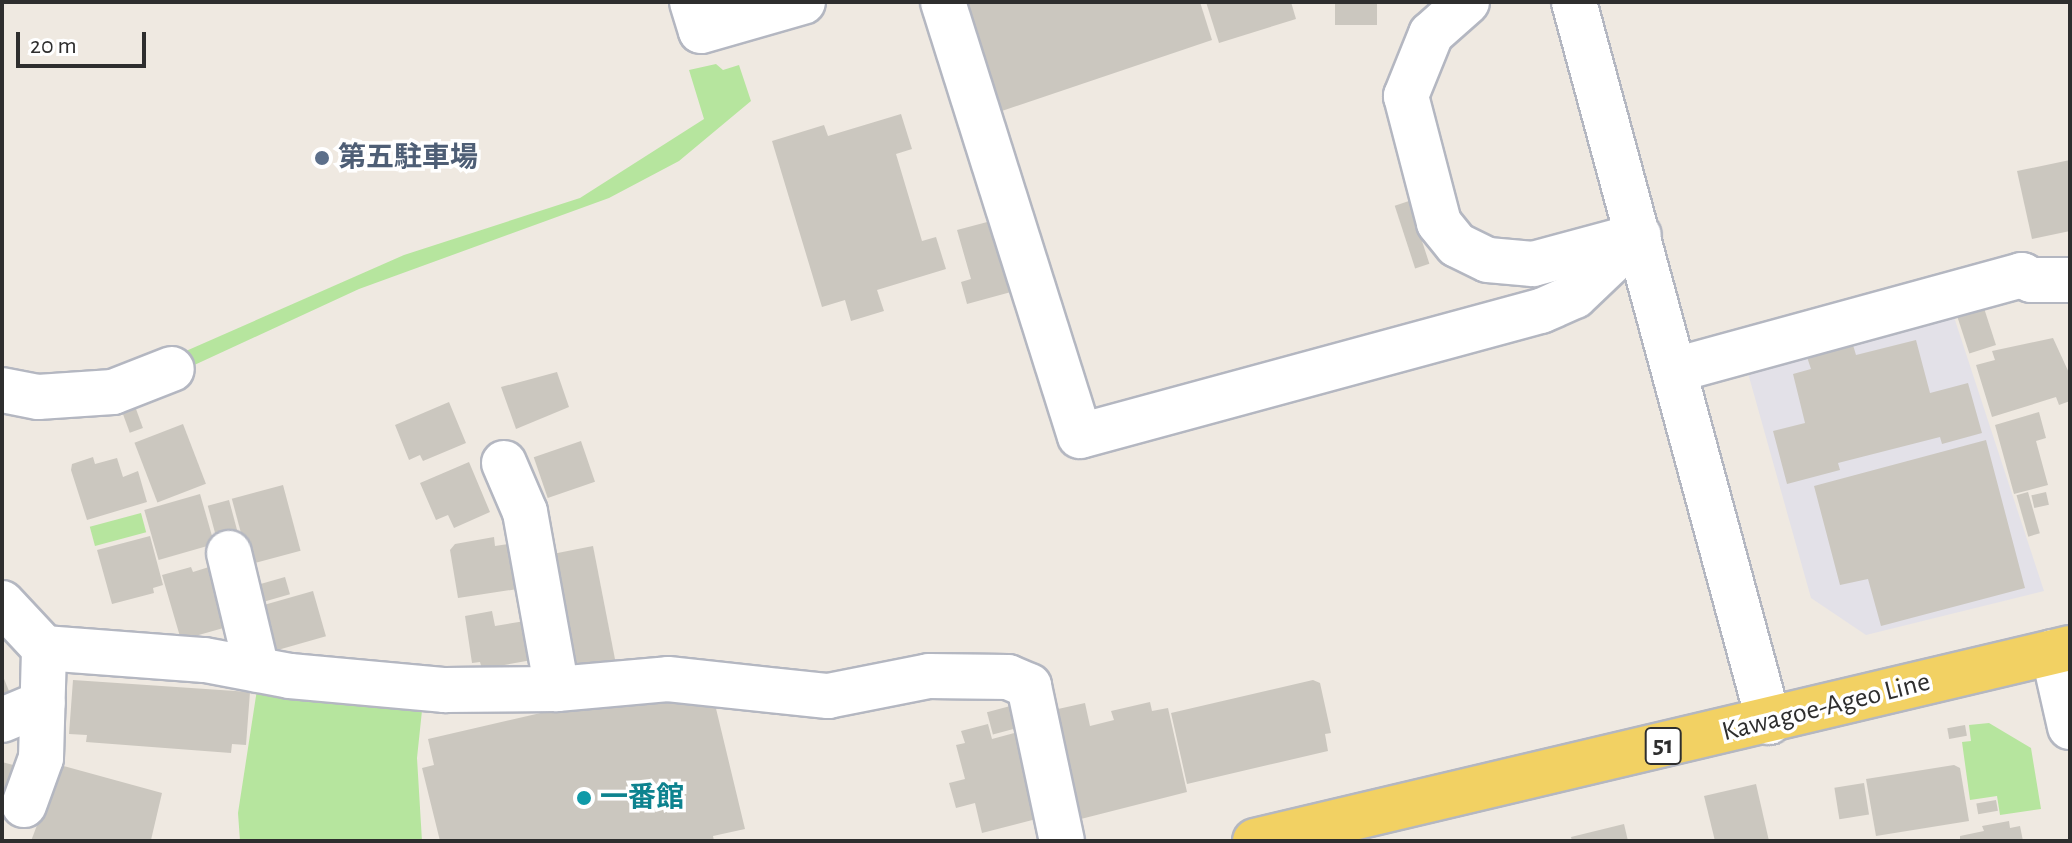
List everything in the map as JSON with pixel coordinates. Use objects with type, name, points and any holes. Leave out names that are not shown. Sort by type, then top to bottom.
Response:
[{"type":"main road","name":"Kawagoe-Ageo Line","points":[[1255,841],[1769,722],[2062,650]]},
{"type":"street","points":[[692,2],[701,31],[803,2]]},
{"type":"street","points":[[943,2],[1080,436],[1541,311],[1575,296],[1639,235]]},
{"type":"street","points":[[1467,2],[1431,34],[1406,96],[1439,223],[1457,245],[1488,260],[1533,264],[1639,235]]},
{"type":"street","points":[[1574,2],[1769,722]]},
{"type":"street","points":[[1675,370],[2022,275],[2064,270]]},
{"type":"street","points":[[2,390],[38,397],[113,392],[172,369]]},
{"type":"street","points":[[504,463],[525,512],[557,689]]},
{"type":"street","points":[[229,553],[257,670]]},
{"type":"street","points":[[2,603],[44,648],[205,660],[257,670],[445,690],[557,689],[668,679],[828,696],[929,676],[1008,677],[1029,686],[1062,841]]},
{"type":"street","points":[[24,805],[41,758],[44,648]]},
{"type":"street","points":[[2062,650],[2070,727]]},
{"type":"street","points":[[2,720],[43,703]]},
{"type":"shaded area","points":[[1952,311],[2044,591],[1866,635],[1811,598],[1746,366]]},
{"type":"green space","points":[[716,64],[723,70],[739,65],[751,101],[679,161],[609,198],[359,289],[177,373],[170,358],[404,255],[580,198],[704,119],[689,70]]},
{"type":"green space","points":[[141,513],[146,532],[95,546],[90,527]]},
{"type":"green space","points":[[258,683],[423,701],[417,758],[422,841],[240,841],[238,813]]},
{"type":"green space","points":[[1989,723],[2031,748],[2041,809],[2000,815],[1997,796],[1970,800],[1962,742],[1971,741],[1969,725]]},
{"type":"building","points":[[963,2],[1200,2],[1212,40],[993,114]]},
{"type":"building","points":[[1206,2],[1291,2],[1296,19],[1219,43]]},
{"type":"building","points":[[1335,2],[1377,2],[1377,25],[1335,25]]},
{"type":"building","points":[[901,114],[912,149],[896,154],[922,241],[936,237],[946,269],[877,290],[884,311],[851,321],[845,300],[822,307],[772,141],[824,125],[828,136]]},
{"type":"building","points":[[2070,160],[2070,231],[2032,239],[2017,171]]},
{"type":"building","points":[[1409,201],[1429,264],[1415,268],[1395,206]]},
{"type":"building","points":[[991,221],[1011,292],[967,304],[961,282],[971,279],[957,230]]},
{"type":"building","points":[[1983,305],[1996,345],[1969,354],[1956,314]]},
{"type":"building","points":[[2053,338],[2070,375],[2070,401],[2059,405],[2056,397],[1992,417],[1976,365],[1995,360],[1992,351]]},
{"type":"building","points":[[1916,340],[1930,393],[1968,383],[1982,433],[1942,444],[1940,437],[1838,463],[1840,470],[1787,484],[1773,431],[1805,423],[1793,374],[1811,369],[1807,357],[1853,345],[1856,355]]},
{"type":"building","points":[[557,372],[569,407],[516,429],[501,387]]},
{"type":"building","points":[[132,398],[143,428],[130,433],[119,403]]},
{"type":"building","points":[[449,402],[466,443],[423,461],[420,455],[409,460],[395,425]]},
{"type":"building","points":[[2039,412],[2046,438],[2036,441],[2048,485],[2014,494],[1995,425]]},
{"type":"building","points":[[183,424],[206,484],[157,502],[134,443]]},
{"type":"building","points":[[1986,440],[2025,588],[1881,626],[1868,579],[1840,585],[1814,486]]},
{"type":"building","points":[[581,441],[595,482],[548,498],[534,457]]},
{"type":"building","points":[[93,457],[95,464],[117,458],[123,477],[138,471],[147,502],[87,520],[71,470],[72,464]]},
{"type":"building","points":[[469,462],[490,512],[454,528],[448,515],[436,520],[420,483]]},
{"type":"building","points":[[283,485],[301,551],[249,564],[232,499]]},
{"type":"building","points":[[2028,492],[2040,533],[2028,537],[2016,495]]},
{"type":"building","points":[[2046,492],[2049,505],[2034,508],[2031,495]]},
{"type":"building","points":[[200,494],[214,544],[159,560],[144,510]]},
{"type":"building","points":[[229,500],[238,533],[217,539],[208,506]]},
{"type":"building","points":[[150,536],[163,585],[153,588],[154,593],[112,604],[97,550]]},
{"type":"building","points":[[494,537],[495,546],[516,543],[524,588],[458,598],[450,550],[455,544]]},
{"type":"building","points":[[593,546],[616,662],[576,669],[554,554]]},
{"type":"building","points":[[191,567],[193,572],[209,567],[227,627],[181,640],[162,575]]},
{"type":"building","points":[[285,577],[290,594],[261,603],[256,585]]},
{"type":"building","points":[[313,591],[326,636],[276,651],[263,605]]},
{"type":"building","points":[[492,611],[495,626],[525,621],[532,660],[482,669],[480,662],[472,663],[465,616]]},
{"type":"building","points":[[2,674],[9,691],[2,694]]},
{"type":"building","points":[[73,680],[250,692],[246,745],[232,744],[231,753],[86,742],[87,735],[69,734]]},
{"type":"building","points":[[1313,680],[1320,683],[1331,733],[1325,734],[1328,751],[1187,784],[1171,713]]},
{"type":"building","name":"一番館","points":[[619,695],[713,696],[745,829],[713,836],[714,841],[440,841],[422,768],[434,765],[428,739]]},
{"type":"building","points":[[1150,702],[1152,711],[1168,708],[1187,792],[1069,822],[1049,711],[1085,703],[1090,726],[1114,720],[1111,711]]},
{"type":"building","points":[[1014,705],[1020,727],[993,734],[987,712]]},
{"type":"building","points":[[988,724],[992,739],[1022,731],[1044,817],[982,833],[975,803],[956,808],[949,783],[965,779],[956,745],[965,743],[961,731]]},
{"type":"building","points":[[1965,725],[1967,736],[1949,739],[1947,728]]},
{"type":"building","points":[[2,762],[17,766],[3,821],[2,821]]},
{"type":"building","points":[[60,765],[162,793],[151,840],[31,841]]},
{"type":"building","points":[[1954,765],[1960,768],[1969,821],[1876,836],[1866,779]]},
{"type":"building","points":[[1864,783],[1869,815],[1839,819],[1834,788]]},
{"type":"building","points":[[1756,784],[1769,841],[1715,841],[1704,796]]},
{"type":"building","points":[[1996,800],[1998,811],[1978,814],[1976,803]]},
{"type":"building","points":[[2009,821],[2010,828],[2020,826],[2023,841],[1960,841],[1960,836],[1984,831],[1982,826]]},
{"type":"building","points":[[1624,824],[1628,841],[1572,841],[1571,837]]},
{"type":"place","name":"第五駐車場","points":[[322,158]]},
{"type":"place","name":"一番館","points":[[584,798]]}]
